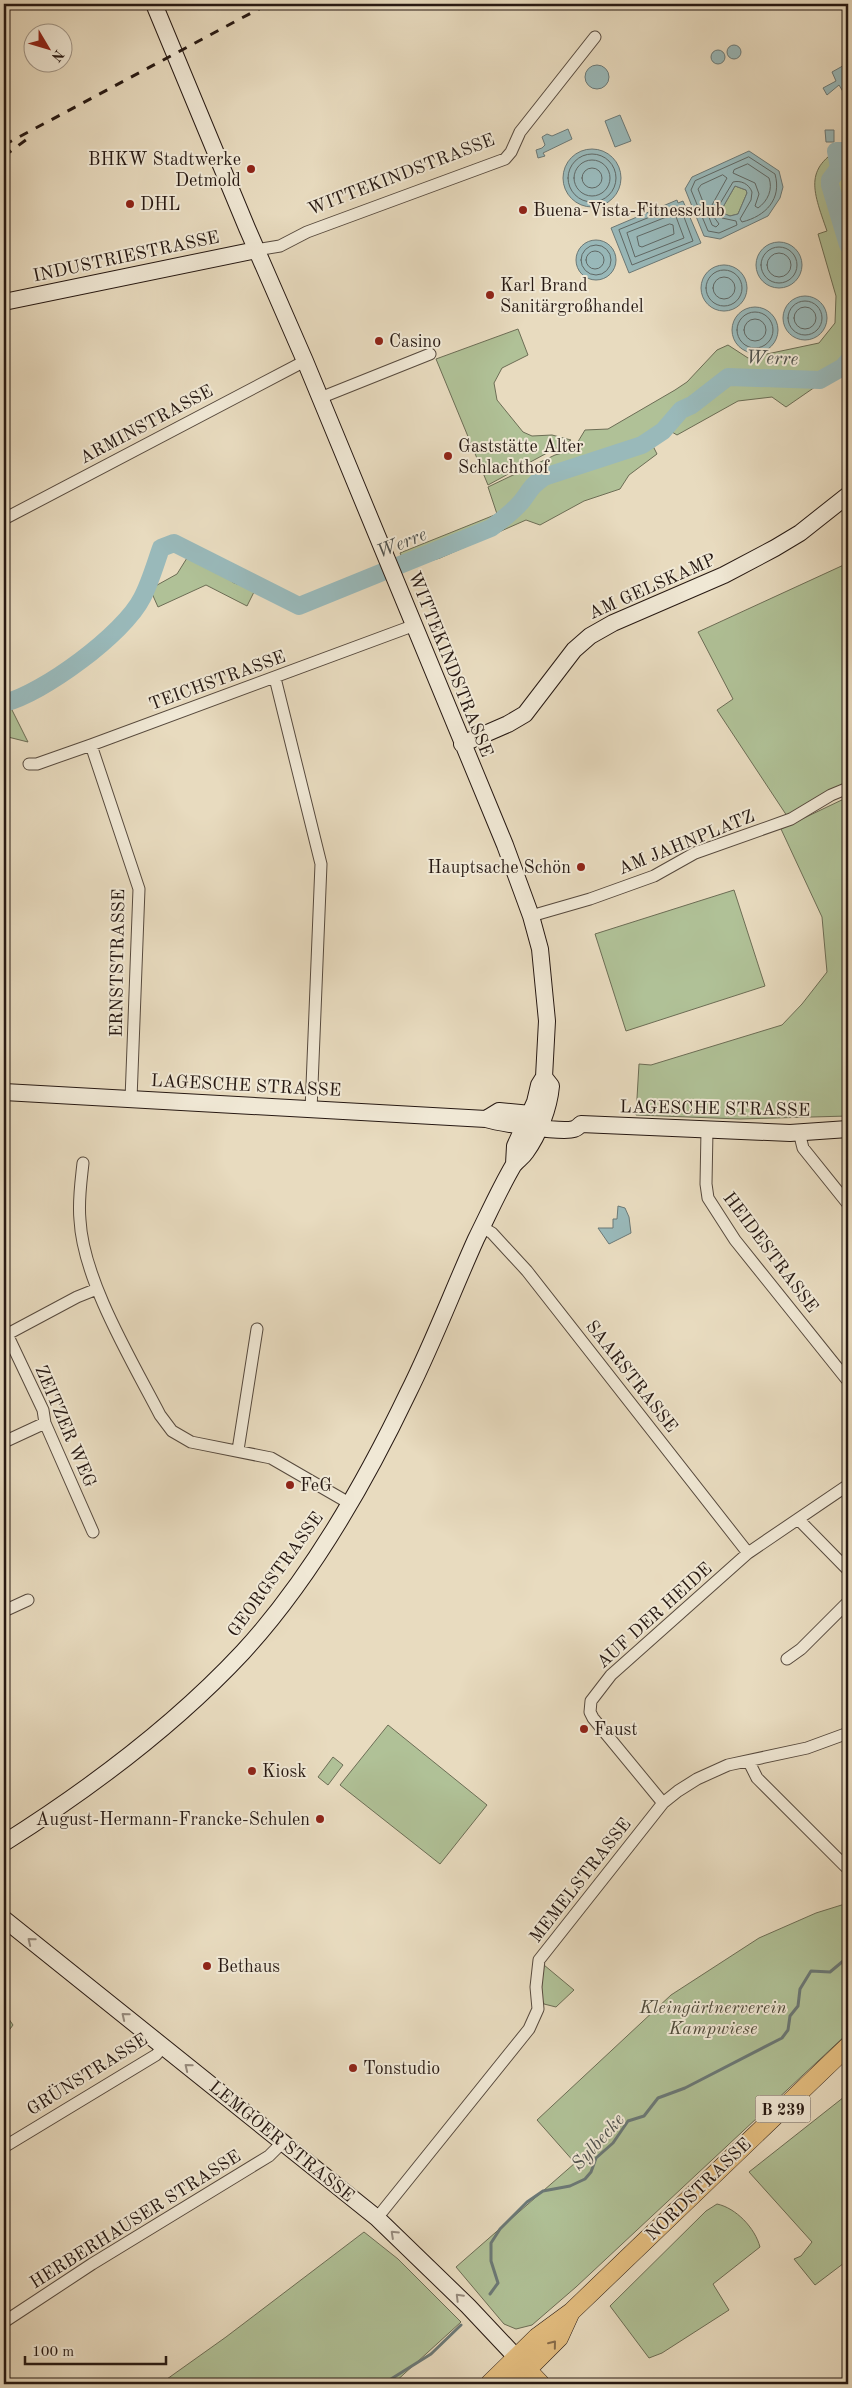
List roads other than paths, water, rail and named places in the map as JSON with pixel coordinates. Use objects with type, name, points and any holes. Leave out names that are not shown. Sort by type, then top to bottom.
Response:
[{"type":"main road","name":"NORDSTRASSE","points":[[488,2384],[547,2328],[571,2312],[848,2046]]},
{"type":"main road","name":"NORDSTRASSE","points":[[528,2370],[558,2338],[571,2312]]},
{"type":"main road","name":"LEMGOER STRASSE","points":[[516,2357],[541,2384]]},
{"type":"main road","name":"B 239","points":[[513,2384],[528,2370]]},
{"type":"street","name":"WITTEKINDSTRASSE","points":[[154,4],[256,250],[306,361],[512,863],[531,916],[540,949],[547,1021],[544,1077],[551,1086],[549,1103],[534,1120]]},
{"type":"street","name":"WITTEKINDSTRASSE","points":[[256,250],[280,246],[307,232],[505,159],[512,152],[520,132],[595,37]]},
{"type":"street","name":"INDUSTRIESTRASSE","points":[[4,302],[256,250]]},
{"type":"street","points":[[320,398],[430,354]]},
{"type":"street","name":"ARMINSTRASSE","points":[[4,519],[306,361]]},
{"type":"street","name":"AM GELSKAMP","points":[[462,744],[508,724],[525,714],[574,650],[590,636],[613,623],[724,575],[776,548],[800,533],[848,495]]},
{"type":"street","name":"TEICHSTRASSE","points":[[29,764],[37,764],[91,745],[415,626]]},
{"type":"street","points":[[274,678],[321,864],[311,1110]]},
{"type":"street","name":"ERNSTSTRASSE","points":[[91,745],[139,889],[131,1099]]},
{"type":"street","name":"AM JAHNPLATZ","points":[[531,916],[590,899],[654,876],[695,853],[791,819],[830,795],[848,788]]},
{"type":"street","name":"LAGESCHE STRASSE","points":[[4,1092],[486,1119],[496,1122],[575,1120],[581,1124],[799,1132],[848,1129]]},
{"type":"street","name":"GEORGSTRASSE","points":[[4,1843],[84,1791],[120,1764],[222,1674],[251,1642],[304,1574],[349,1503],[408,1393],[482,1227],[514,1164],[525,1154],[534,1120]]},
{"type":"street","name":"HEIDESTRASSE","points":[[707,1130],[706,1184],[708,1198],[735,1240],[848,1381]]},
{"type":"street","points":[[799,1132],[803,1148],[848,1204]]},
{"type":"street","points":[[83,1163],[80,1222],[97,1289],[160,1415],[172,1431],[191,1442],[271,1458],[349,1503]]},
{"type":"street","name":"SAARSTRASSE","points":[[482,1227],[492,1233],[527,1271],[748,1553]]},
{"type":"street","points":[[6,1335],[77,1297],[97,1289]]},
{"type":"street","points":[[238,1450],[257,1329]]},
{"type":"street","name":"ZEITZER WEG","points":[[6,1335],[42,1410],[45,1423],[93,1532]]},
{"type":"street","points":[[4,1442],[45,1423]]},
{"type":"street","name":"AUF DER HEIDE","points":[[663,1803],[593,1718],[590,1712],[591,1701],[611,1675],[748,1553],[848,1485]]},
{"type":"street","points":[[798,1519],[848,1570]]},
{"type":"street","points":[[4,1611],[28,1600]]},
{"type":"street","points":[[787,1659],[801,1648],[848,1602]]},
{"type":"street","name":"MEMELSTRASSE","points":[[377,2218],[529,2029],[538,2009],[536,1987],[539,1960],[663,1803],[709,1773],[728,1765],[807,1748],[848,1734]]},
{"type":"street","points":[[749,1762],[757,1778],[848,1868]]},
{"type":"street","name":"LEMGOER STRASSE","points":[[4,1919],[377,2218],[461,2299],[516,2357]]},
{"type":"street","name":"GRÜNSTRASSE","points":[[4,2147],[156,2055],[163,2046]]},
{"type":"street","name":"HERBERHAUSER STRASSE","points":[[4,2322],[92,2264],[269,2156],[283,2142]]},
{"type":"water","points":[[731,45],[737,45],[741,52],[737,59],[731,59],[727,55],[727,49]]},
{"type":"water","points":[[715,50],[721,50],[725,57],[721,64],[715,64],[711,60],[711,54]]},
{"type":"water","points":[[848,63],[848,100],[839,85],[827,95],[823,88],[836,81],[832,72]]},
{"type":"water","points":[[597,65],[602,66],[608,72],[608,82],[602,88],[597,89],[592,88],[586,82],[585,77],[586,72],[592,66]]},
{"type":"water","points":[[620,115],[631,141],[615,147],[605,121]]},
{"type":"water","points":[[568,129],[572,139],[543,153],[545,156],[538,158],[536,150],[545,145],[542,137],[547,134],[552,136]]},
{"type":"water","points":[[825,130],[834,130],[834,142],[826,142]]},
{"type":"water","points":[[592,149],[603,151],[616,162],[621,178],[619,189],[608,202],[592,207],[581,205],[568,194],[563,178],[565,167],[576,154]]},
{"type":"water","points":[[749,151],[779,171],[783,187],[780,198],[768,216],[720,239],[704,236],[685,189],[692,177]],"holes":[[[735,186],[746,190],[747,193],[738,214],[730,216],[725,214],[723,207]]]},
{"type":"water","points":[[677,200],[678,203],[683,201],[701,243],[629,273],[611,228]]},
{"type":"water","points":[[600,240],[607,243],[613,249],[616,260],[615,268],[607,277],[600,280],[592,280],[585,277],[577,268],[576,256],[579,249],[588,241]]},
{"type":"water","points":[[784,242],[796,248],[801,256],[801,274],[796,282],[788,287],[774,288],[762,282],[757,274],[756,260],[762,248],[770,243]]},
{"type":"water","points":[[724,265],[737,269],[743,275],[747,288],[743,301],[737,307],[724,311],[711,307],[705,301],[701,288],[705,275],[711,269]]},
{"type":"water","points":[[809,296],[821,302],[826,309],[826,327],[821,334],[814,339],[801,340],[793,337],[786,330],[783,314],[786,306],[793,299]]},
{"type":"water","points":[[755,307],[768,311],[774,317],[778,330],[774,343],[768,349],[755,353],[742,349],[736,343],[732,330],[736,317],[742,311]]},
{"type":"water","points":[[618,1206],[625,1208],[629,1217],[631,1233],[609,1244],[598,1228],[613,1228],[613,1219],[617,1219]]},
{"type":"waterway","name":"Werre","points":[[848,151],[836,151],[839,168],[830,180],[848,245]]},
{"type":"waterway","name":"Werre","points":[[4,703],[39,688],[60,675],[100,645],[118,628],[142,598],[161,548],[174,543],[299,606],[491,528],[515,509],[534,485],[544,477],[642,445],[663,431],[681,410],[692,405],[728,377],[820,380],[843,367],[848,361]]},
{"type":"waterway","name":"Sylbecke","points":[[490,2294],[498,2283],[491,2261],[491,2243],[500,2229],[527,2202],[543,2191],[570,2186],[585,2179],[591,2172],[596,2158],[613,2143],[628,2121],[644,2116],[658,2098],[685,2088],[782,2038],[788,2030],[790,2016],[798,2006],[800,1989],[811,1971],[830,1972],[848,1957]]},
{"type":"waterway","name":"Sylbecke","points":[[383,2384],[431,2354],[461,2325]]},
{"type":"railway","points":[[4,145],[268,4]]},
{"type":"railway","points":[[4,156],[30,137]]},
{"type":"place","name":"BHKW Stadtwerke Detmold","points":[[251,169]]},
{"type":"place","name":"DHL","points":[[130,204]]},
{"type":"place","name":"Buena-Vista-Fitnessclub","points":[[523,210]]},
{"type":"place","name":"Karl Brand Sanitärgroßhandel","points":[[490,295]]},
{"type":"place","name":"Casino","points":[[379,341]]},
{"type":"place","name":"Gaststätte Alter Schlachthof","points":[[448,456]]},
{"type":"place","name":"Hauptsache Schön","points":[[581,867]]},
{"type":"place","name":"FeG","points":[[290,1485]]},
{"type":"place","name":"Faust","points":[[584,1729]]},
{"type":"place","name":"Kiosk","points":[[252,1771]]},
{"type":"place","name":"August-Hermann-Francke-Schulen","points":[[320,1819]]},
{"type":"place","name":"Bethaus","points":[[207,1966]]},
{"type":"place","name":"Tonstudio","points":[[353,2068]]},
{"type":"park label","name":"Kleingärtnerverein Kampwiese","points":[[713,2017]]}]
